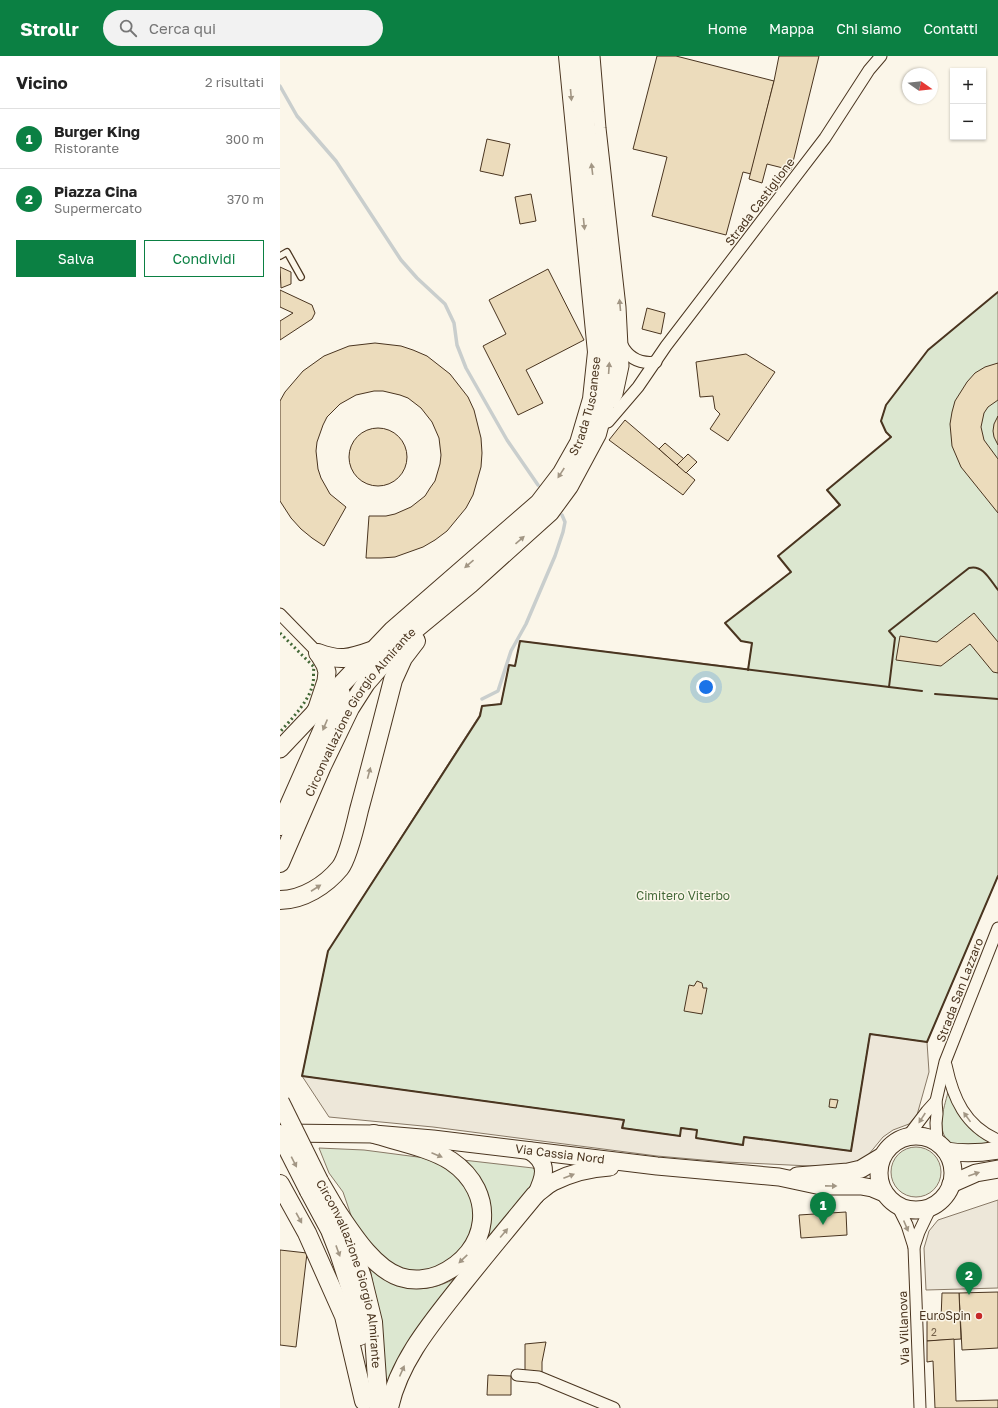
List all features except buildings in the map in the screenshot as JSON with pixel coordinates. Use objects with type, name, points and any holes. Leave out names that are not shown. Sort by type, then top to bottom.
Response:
[{"type":"highway","name":"Strada Tuscanese","points":[[357,666],[393,630],[539,503],[562,472],[579,443],[592,399],[597,352],[568,56]]},
{"type":"highway","name":"Strada Tuscanese","points":[[470,584],[550,512],[569,486],[603,428],[610,398],[610,313],[586,126],[581,56]]},
{"type":"highway","points":[[280,900],[287,900],[308,893],[328,880],[341,866],[352,839],[393,680],[403,658],[470,584]]},
{"type":"highway","name":"Circonvallazione Giorgio Almirante","points":[[285,832],[350,708],[366,682],[407,636],[470,584]]},
{"type":"highway","points":[[318,653],[335,659],[358,656],[372,651]]},
{"type":"highway","points":[[316,711],[357,666]]},
{"type":"highway","name":"Circonvallazione Giorgio Almirante","points":[[280,863],[285,832],[329,714],[357,666]]},
{"type":"highway","name":"Circonvallazione Giorgio Almirante","points":[[280,1102],[314,1186],[354,1300],[369,1406]]},
{"type":"highway","name":"Circonvallazione Giorgio Almirante","points":[[280,1133],[314,1186],[336,1210],[348,1237],[362,1277],[373,1322],[369,1406]]},
{"type":"highway","points":[[336,1210],[355,1237],[373,1258],[390,1272],[400,1277],[409,1279],[426,1279],[445,1272],[462,1260],[475,1244],[480,1234],[482,1224],[482,1205],[480,1196],[468,1176],[451,1161],[440,1155],[374,1134]]},
{"type":"highway","points":[[280,1184],[307,1232],[344,1316],[369,1406]]},
{"type":"highway","points":[[389,1408],[392,1395],[408,1359],[441,1310],[535,1195]]},
{"type":"main road","points":[[280,750],[316,711],[323,691],[327,672],[318,653]]},
{"type":"main road","name":"Via Cassia Nord","points":[[280,1133],[374,1134],[433,1139],[657,1166],[779,1177],[821,1186],[861,1186],[872,1188],[884,1193],[897,1205],[910,1210],[931,1207]]},
{"type":"main road","name":"Via Cassia Nord","points":[[280,1138],[340,1133]]},
{"type":"main road","points":[[908,1136],[919,1135],[929,1138],[942,1147],[970,1153],[998,1150]]},
{"type":"main road","name":"Via Cassia Nord","points":[[779,1177],[848,1172],[861,1169],[881,1157],[894,1142],[908,1136]]},
{"type":"main road","points":[[931,1207],[943,1197],[951,1184],[952,1166],[942,1147]]},
{"type":"main road","points":[[530,1151],[541,1161],[544,1172],[542,1183],[535,1195]]},
{"type":"main road","name":"Via Cassia Nord","points":[[881,1157],[878,1178],[884,1193]]},
{"type":"main road","points":[[535,1195],[552,1183],[595,1168],[657,1166]]},
{"type":"main road","points":[[951,1184],[976,1173],[998,1169]]},
{"type":"street","name":"Strada Tuscanese","points":[[594,56],[600,128],[620,307],[622,344],[623,366],[621,380],[617,394],[610,398]]},
{"type":"street","name":"Strada Castiglione","points":[[603,428],[630,396],[656,362],[666,346],[825,138],[869,70],[881,56]]},
{"type":"street","points":[[622,344],[625,352],[636,360],[648,363],[656,362]]},
{"type":"street","points":[[280,614],[318,653]]},
{"type":"street","name":"Strada San Lazzaro","points":[[942,1147],[936,1123],[936,1101],[945,1062],[998,928]]},
{"type":"street","name":"Strada San Lazzaro","points":[[945,1062],[955,1098],[970,1121],[979,1129],[998,1140]]},
{"type":"street","name":"Strada San Lazzaro","points":[[908,1136],[927,1110],[936,1101]]},
{"type":"street","name":"Via Villanova","points":[[897,1205],[907,1225],[914,1247],[920,1408]]},
{"type":"street","name":"Via Villanova","points":[[914,1247],[919,1232],[931,1207]]},
{"type":"street","points":[[517,1375],[539,1378],[614,1408]]},
{"type":"lane","points":[[280,256],[287,252],[301,277]]},
{"type":"green space","name":"Cimitero Viterbo","points":[[998,292],[998,876],[927,1042],[870,1034],[851,1151],[744,1137],[743,1145],[696,1138],[697,1130],[682,1128],[680,1136],[622,1128],[623,1120],[302,1076],[328,951],[479,716],[482,706],[501,704],[509,665],[515,666],[520,641],[748,669],[752,643],[741,641],[725,623],[791,572],[778,556],[839,505],[827,490],[891,437],[886,432],[881,421],[886,405],[928,350]]},
{"type":"green space","points":[[948,1092],[962,1116],[996,1144],[953,1145],[947,1140],[942,1127],[942,1120]]},
{"type":"green space","points":[[916,1147],[925,1149],[936,1158],[941,1172],[939,1181],[930,1192],[916,1197],[907,1195],[896,1186],[891,1172],[893,1163],[902,1152]]},
{"type":"green space","points":[[319,1148],[364,1150],[433,1159],[456,1173],[474,1200],[473,1237],[440,1269],[407,1272],[379,1258],[353,1221],[343,1192],[329,1173]]},
{"type":"green space","points":[[463,1160],[533,1168],[536,1171],[537,1180],[491,1238],[488,1238],[490,1221],[473,1173]]},
{"type":"green space","points":[[370,1268],[398,1284],[421,1289],[442,1285],[461,1275],[386,1387],[376,1301]]},
{"type":"shaded area","points":[[870,1034],[927,1042],[929,1072],[917,1115],[909,1124],[893,1130],[883,1137],[869,1154],[862,1159],[855,1163],[844,1165],[810,1166],[726,1162],[657,1156],[433,1127],[329,1117],[302,1076],[624,1120],[623,1128],[680,1136],[681,1128],[697,1130],[696,1138],[742,1145],[744,1137],[851,1151]]},
{"type":"shaded area","points":[[998,1200],[998,1288],[926,1290],[924,1248],[929,1231],[938,1220]]},
{"type":"waterway","points":[[280,86],[297,116],[336,161],[401,260],[417,278],[445,304],[454,323],[457,345],[466,368],[507,440],[538,485]]},
{"type":"waterway","points":[[482,699],[498,691],[511,651],[526,624],[555,556],[565,522],[562,515]]},
{"type":"hedge","points":[[280,633],[314,667],[313,683],[308,697],[300,709],[280,732]]},
{"type":"wall","points":[[748,670],[752,643],[741,641],[725,623],[791,572],[778,556],[840,505],[827,490],[891,437],[886,432],[881,421],[886,405],[928,350],[998,292]]},
{"type":"wall","points":[[998,590],[986,574],[978,568],[969,568],[889,631],[895,638],[889,687],[520,641],[515,666],[509,665],[501,704],[482,706],[480,716],[328,951],[302,1076],[624,1120],[622,1128],[680,1136],[681,1128],[697,1130],[696,1138],[743,1145],[744,1137],[851,1151],[870,1034],[927,1042],[998,876]]},
{"type":"wall","points":[[889,687],[922,691]]},
{"type":"wall","points":[[935,694],[998,699]]},
{"type":"place","name":"Burger King","points":[[823,1225]]},
{"type":"place","name":"Piazza Cina","points":[[969,1295]]},
{"type":"place","name":"EuroSpin","points":[[979,1316]]}]
